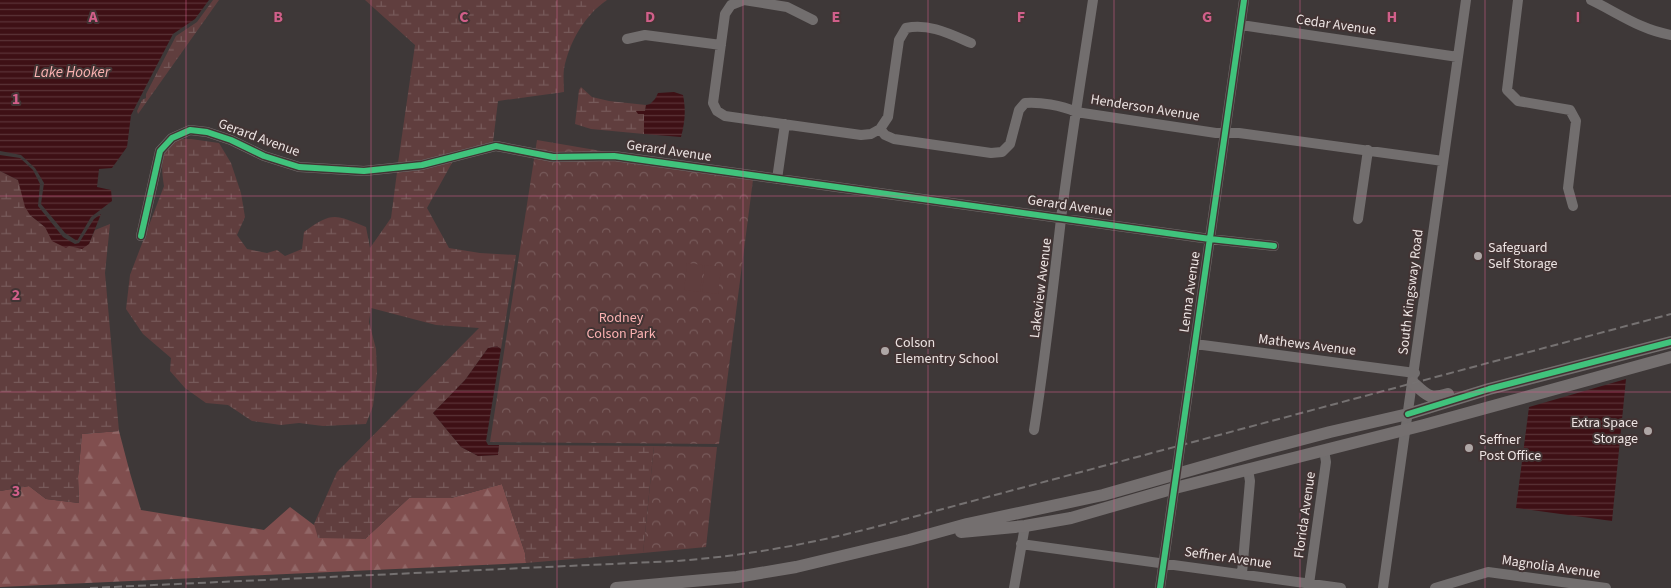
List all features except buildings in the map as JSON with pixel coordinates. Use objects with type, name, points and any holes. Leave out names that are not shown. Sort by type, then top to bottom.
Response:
[{"type":"main road","points":[[616,588],[667,586],[737,577],[805,564],[909,540],[967,524],[1103,495],[1330,432],[1408,414],[1489,389],[1671,342]]},
{"type":"main road","points":[[909,540],[1025,526],[1072,518],[1175,488],[1671,357]]},
{"type":"main road","points":[[1414,378],[1425,394],[1439,397],[1565,362],[1584,365]]},
{"type":"street","points":[[813,20],[787,7],[744,0],[731,5],[725,14],[713,103],[717,111],[725,116],[861,135],[871,134],[880,129],[888,117],[899,40],[906,28],[917,26],[942,30],[971,43]]},
{"type":"street","name":"Lakeview Avenue","points":[[1034,430],[1044,369],[1061,218],[1093,0]]},
{"type":"street","name":"Lenna Avenue","points":[[1160,588],[1244,0]]},
{"type":"street","name":"South Kingsway Road","points":[[1383,588],[1466,0]]},
{"type":"street","points":[[1518,0],[1507,90],[1518,101],[1570,110],[1576,121],[1568,188],[1573,206]]},
{"type":"street","points":[[1591,0],[1640,26],[1671,35]]},
{"type":"street","name":"Cedar Avenue","points":[[1240,25],[1458,57]]},
{"type":"street","points":[[627,40],[645,35],[721,45]]},
{"type":"street","name":"Henderson Avenue","points":[[880,129],[885,135],[894,139],[991,153],[1002,152],[1010,144],[1019,110],[1025,103],[1033,103],[1068,108],[1076,112],[1225,134],[1239,133],[1443,161]]},
{"type":"street","points":[[777,179],[785,124]]},
{"type":"street","name":"Gerard Avenue","points":[[141,236],[160,150],[172,138],[190,130],[207,132],[231,140],[264,156],[299,167],[364,171],[422,165],[496,146],[553,157],[614,156],[1210,239],[1274,246]]},
{"type":"street","points":[[1358,219],[1368,150]]},
{"type":"street","name":"Mathews Avenue","points":[[1195,344],[1414,378]]},
{"type":"street","name":"Florida Avenue","points":[[1309,584],[1326,462],[1324,450]]},
{"type":"street","points":[[1242,573],[1250,481],[1248,470]]},
{"type":"street","points":[[1014,588],[1025,526]]},
{"type":"street","name":"Seffner Avenue","points":[[1021,544],[1341,588]]},
{"type":"street","name":"Magnolia Avenue","points":[[1435,588],[1488,572],[1606,588]]},
{"type":"green space","points":[[213,0],[219,0],[138,114],[137,111],[142,100],[146,98],[146,94],[176,36],[197,22]]},
{"type":"green space","points":[[365,0],[607,0],[585,21],[574,39],[564,69],[564,92],[498,101],[493,142],[421,161],[398,163],[415,45]]},
{"type":"green space","points":[[581,87],[592,97],[646,105],[645,111],[637,111],[644,114],[644,134],[591,129],[575,124]]},
{"type":"green space","points":[[180,139],[219,143],[231,163],[241,193],[245,217],[237,235],[247,249],[267,253],[277,250],[285,256],[302,249],[304,232],[328,218],[334,217],[366,227],[370,248],[391,218],[397,172],[453,161],[427,208],[449,248],[480,253],[516,255],[501,349],[497,346],[488,348],[465,380],[433,413],[461,447],[478,456],[498,455],[499,445],[654,446],[643,553],[526,563],[525,553],[502,484],[451,498],[409,498],[365,539],[318,538],[314,524],[337,472],[479,328],[436,325],[371,308],[369,322],[376,349],[377,373],[373,406],[366,424],[323,426],[299,423],[281,425],[252,421],[228,405],[206,403],[185,388],[170,371],[171,358],[143,334],[126,309],[130,275],[164,186],[163,159],[168,148]]},
{"type":"green space","name":"Rodney Colson Park","points":[[537,140],[654,160],[754,172],[719,444],[490,442]]},
{"type":"green space","points":[[0,171],[18,180],[30,215],[69,246],[89,244],[95,230],[110,224],[105,273],[119,431],[82,434],[78,477],[79,503],[46,499],[29,486],[0,491]]},
{"type":"green space","points":[[687,263],[703,265],[700,292],[684,290]]},
{"type":"green space","points":[[705,265],[721,267],[718,294],[702,292]]},
{"type":"green space","points":[[119,431],[141,510],[264,530],[290,507],[314,525],[365,539],[409,498],[451,498],[502,484],[525,553],[526,563],[0,587],[0,491],[29,486],[46,499],[79,503],[78,477],[82,434]]},
{"type":"green space","points":[[654,446],[717,447],[706,547],[643,553]]},
{"type":"water","name":"Lake Hooker","points":[[0,0],[209,0],[195,19],[173,34],[131,115],[127,147],[112,168],[99,169],[97,187],[111,190],[112,201],[91,217],[77,241],[65,233],[41,204],[44,183],[35,168],[21,155],[0,151]]},
{"type":"water","points":[[674,92],[683,95],[684,100],[685,116],[681,137],[644,134],[644,114],[638,114],[636,111],[645,111],[646,105],[655,99],[658,93]]},
{"type":"water","points":[[0,155],[20,158],[33,170],[40,184],[38,206],[63,237],[75,244],[79,243],[94,219],[101,214],[89,244],[82,249],[69,246],[66,248],[52,241],[45,227],[30,215],[25,207],[18,180],[0,171]]},
{"type":"water","points":[[497,346],[501,349],[486,441],[488,445],[499,445],[498,455],[478,456],[461,447],[433,413],[465,380],[488,348]]},
{"type":"water","points":[[1626,379],[1612,521],[1516,508],[1529,407]]},
{"type":"railway","points":[[90,588],[676,561],[780,548],[832,538],[883,525],[1671,314]]},
{"type":"cycle path","points":[[1160,588],[1244,0]]},
{"type":"cycle path","points":[[141,236],[160,151],[172,138],[190,130],[207,132],[231,140],[264,156],[299,167],[364,171],[422,165],[496,146],[553,157],[614,156],[1210,239],[1274,246]]},
{"type":"cycle path","points":[[1408,414],[1489,389],[1671,342]]},
{"type":"place","name":"Safeguard Self Storage","points":[[1478,256]]},
{"type":"place","name":"Colson Elementry School","points":[[885,351]]},
{"type":"place","name":"Extra Space Storage","points":[[1648,431]]},
{"type":"place","name":"Seffner Post Office","points":[[1469,448]]}]
